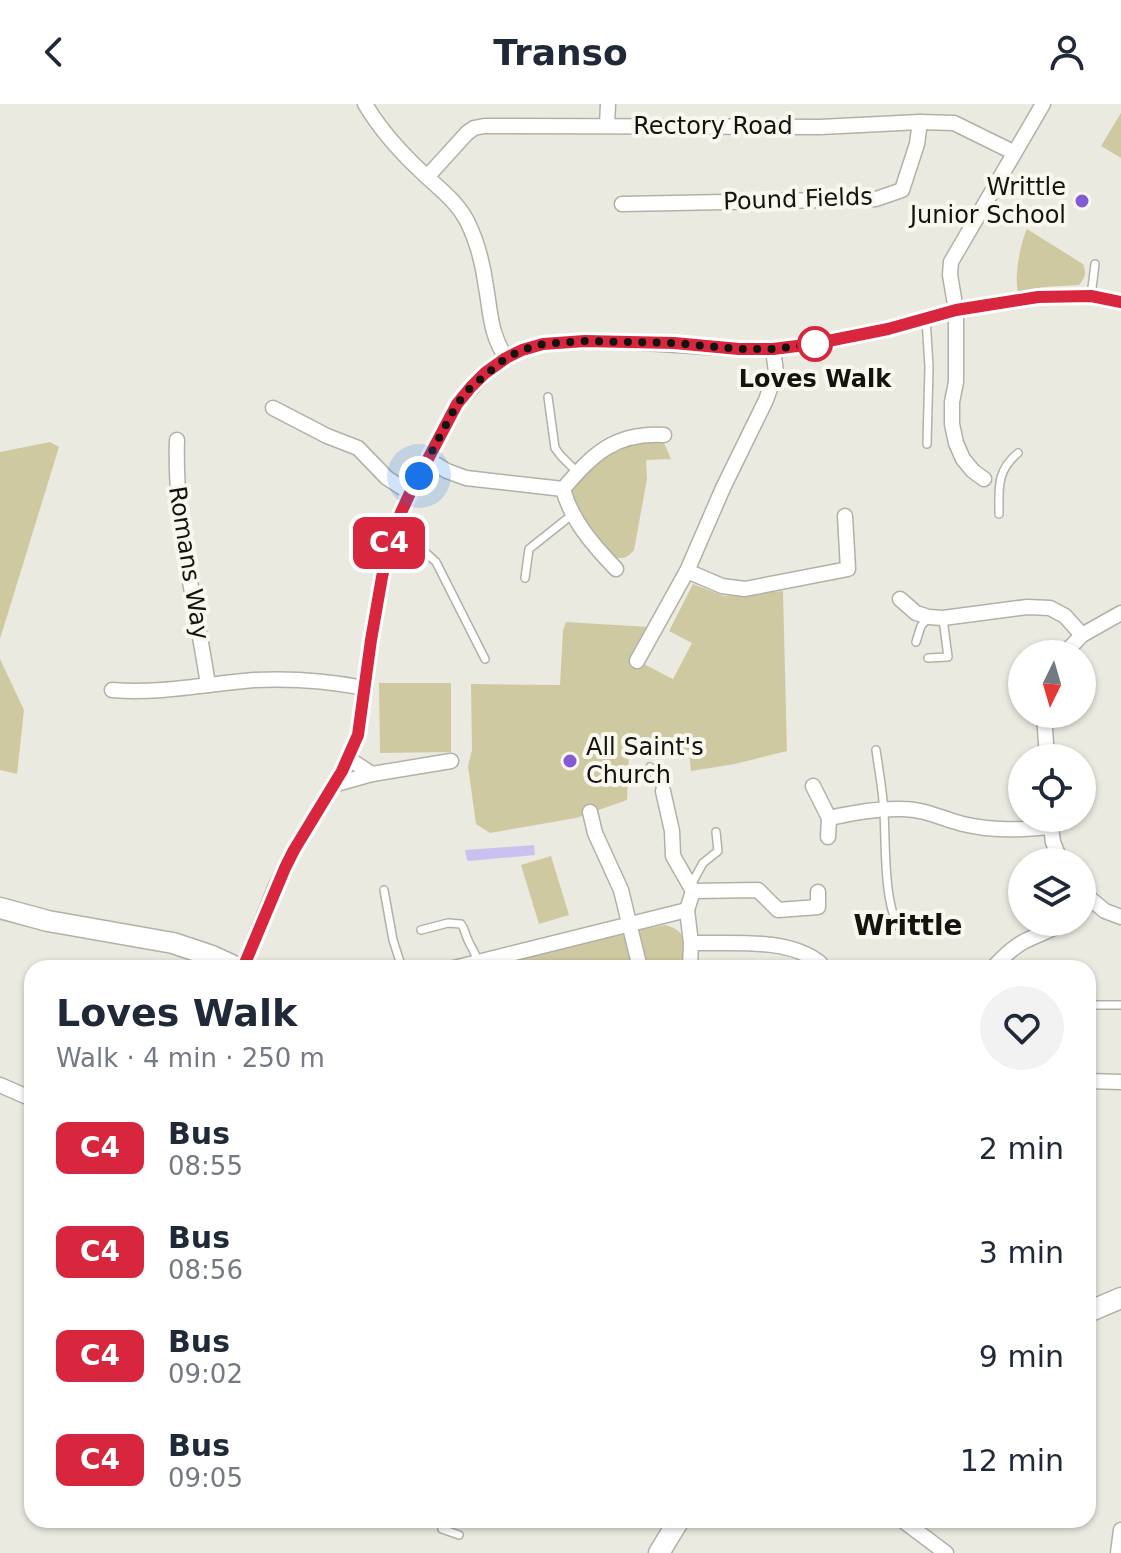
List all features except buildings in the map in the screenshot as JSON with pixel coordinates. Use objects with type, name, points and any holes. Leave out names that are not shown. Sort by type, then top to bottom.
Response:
[{"type":"street","points":[[365,104],[390,140],[457,206],[470,227],[481,262],[496,343],[506,358]]},
{"type":"street","points":[[607,125],[608,104]]},
{"type":"street","points":[[984,479],[963,459],[952,424],[956,382],[956,310],[951,262],[1043,104]]},
{"type":"street","name":"Pound Fields","points":[[622,204],[876,199],[902,190],[917,144],[920,122]]},
{"type":"street","name":"Rectory Road","points":[[427,177],[467,133],[484,126],[820,127],[954,123],[1013,152]]},
{"type":"street","points":[[236,960],[294,850],[349,759],[358,735],[389,544],[410,493],[457,404],[471,387],[506,358],[543,344],[585,341],[773,349],[888,329],[956,310],[1038,297],[1091,296],[1121,302]]},
{"type":"street","points":[[637,661],[687,571],[773,381],[776,372],[773,349]]},
{"type":"street","points":[[273,408],[358,448],[387,478],[410,493]]},
{"type":"street","points":[[563,489],[596,456],[620,440],[644,434],[664,435]]},
{"type":"street","name":"Romans Way","points":[[177,440],[179,511],[208,685]]},
{"type":"street","points":[[427,459],[466,478],[563,489]]},
{"type":"street","points":[[563,489],[573,514],[595,547],[616,569]]},
{"type":"street","points":[[687,571],[722,586],[745,589],[848,569],[845,516]]},
{"type":"street","points":[[900,599],[916,613],[936,617],[1027,607],[1050,608],[1065,616],[1082,635]]},
{"type":"street","points":[[1077,640],[1121,613]]},
{"type":"street","points":[[112,690],[145,691],[278,679],[341,683],[365,688]]},
{"type":"street","points":[[349,759],[372,774]]},
{"type":"street","points":[[333,785],[372,774],[451,761]]},
{"type":"street","points":[[813,786],[829,818],[828,837]]},
{"type":"street","points":[[663,791],[672,831],[672,851],[691,889],[687,910],[690,960]]},
{"type":"street","points":[[829,818],[903,809],[922,811],[985,829],[1008,829]]},
{"type":"street","points":[[590,812],[595,833],[621,890],[638,960]]},
{"type":"street","points":[[691,889],[758,890],[778,910],[818,907],[818,892]]},
{"type":"street","points":[[1096,906],[1121,917]]},
{"type":"street","points":[[0,908],[48,921],[173,943],[217,960]]},
{"type":"street","points":[[485,960],[687,910]]},
{"type":"street","points":[[1000,960],[1035,936]]},
{"type":"street","points":[[691,943],[781,945],[800,950],[815,960]]},
{"type":"street","points":[[1096,1081],[1121,1082]]},
{"type":"street","points":[[0,1085],[24,1096]]},
{"type":"street","points":[[1096,1309],[1121,1298]]},
{"type":"street","points":[[659,1553],[674,1528]]},
{"type":"street","points":[[913,1528],[946,1553]]},
{"type":"street","points":[[1118,1553],[1121,1530]]},
{"type":"lane","points":[[1091,296],[1095,264]]},
{"type":"lane","points":[[926,318],[929,367],[927,444]]},
{"type":"lane","points":[[548,397],[555,448],[578,473]]},
{"type":"lane","points":[[999,514],[999,481],[1010,459],[1018,453]]},
{"type":"lane","points":[[984,479],[999,481]]},
{"type":"lane","points":[[525,578],[529,549],[573,514]]},
{"type":"lane","points":[[389,544],[425,552],[436,562],[485,659]]},
{"type":"lane","points":[[916,642],[921,626],[936,617],[948,657],[928,658]]},
{"type":"lane","points":[[876,750],[884,810],[887,878],[895,919],[902,931],[931,932]]},
{"type":"lane","points":[[650,767],[663,791]]},
{"type":"lane","points":[[691,889],[703,863],[718,851],[716,832]]},
{"type":"lane","points":[[384,890],[399,960]]},
{"type":"lane","points":[[421,930],[448,923],[461,924],[475,950],[477,960]]},
{"type":"lane","points":[[1096,1005],[1121,1005]]},
{"type":"lane","points":[[442,1528],[459,1535]]},
{"type":"shaded area","points":[[1121,113],[1121,158],[1101,146]]},
{"type":"shaded area","points":[[1027,229],[1083,264],[1085,275],[1079,285],[1018,292],[1018,260]]},
{"type":"shaded area","points":[[658,440],[664,443],[671,459],[646,460],[647,479],[634,550],[624,558],[611,557],[575,509],[571,496],[573,487],[598,463],[624,445]]},
{"type":"shaded area","points":[[50,442],[59,447],[0,639],[0,452]]},
{"type":"shaded area","points":[[693,584],[724,596],[783,591],[787,751],[691,771],[689,752],[629,753],[627,800],[576,818],[490,833],[476,824],[468,766],[472,750],[471,684],[560,685],[566,622],[649,627],[634,659],[673,679],[692,643],[669,631]]},
{"type":"shaded area","points":[[0,659],[24,710],[17,774],[0,770]]},
{"type":"shaded area","points":[[379,683],[451,683],[451,752],[380,753]]},
{"type":"shaded area","points":[[534,845],[535,855],[469,861],[465,850]]},
{"type":"shaded area","points":[[551,856],[569,915],[539,924],[521,865]]},
{"type":"shaded area","points":[[665,925],[673,928],[679,931],[684,941],[684,960],[512,960]]},
{"type":"bus line","name":"C4","points":[[246,960],[276,886],[349,759],[358,735],[371,640],[393,530],[457,404],[485,373],[506,358],[543,344],[585,341],[773,349],[888,329],[956,310],[1038,297],[1091,296],[1121,302]]},
{"type":"place","name":"Writtle Junior School","points":[[1082,201]]},
{"type":"place","name":"Loves Walk","points":[[815,344]]},
{"type":"place","name":"All Saint's Church","points":[[570,761]]},
{"type":"district","name":"Writtle","points":[[908,925]]},
{"type":"route","points":[[419,476],[457,404],[485,373],[522,350],[543,344],[585,341],[674,343],[739,349],[815,344]]}]
